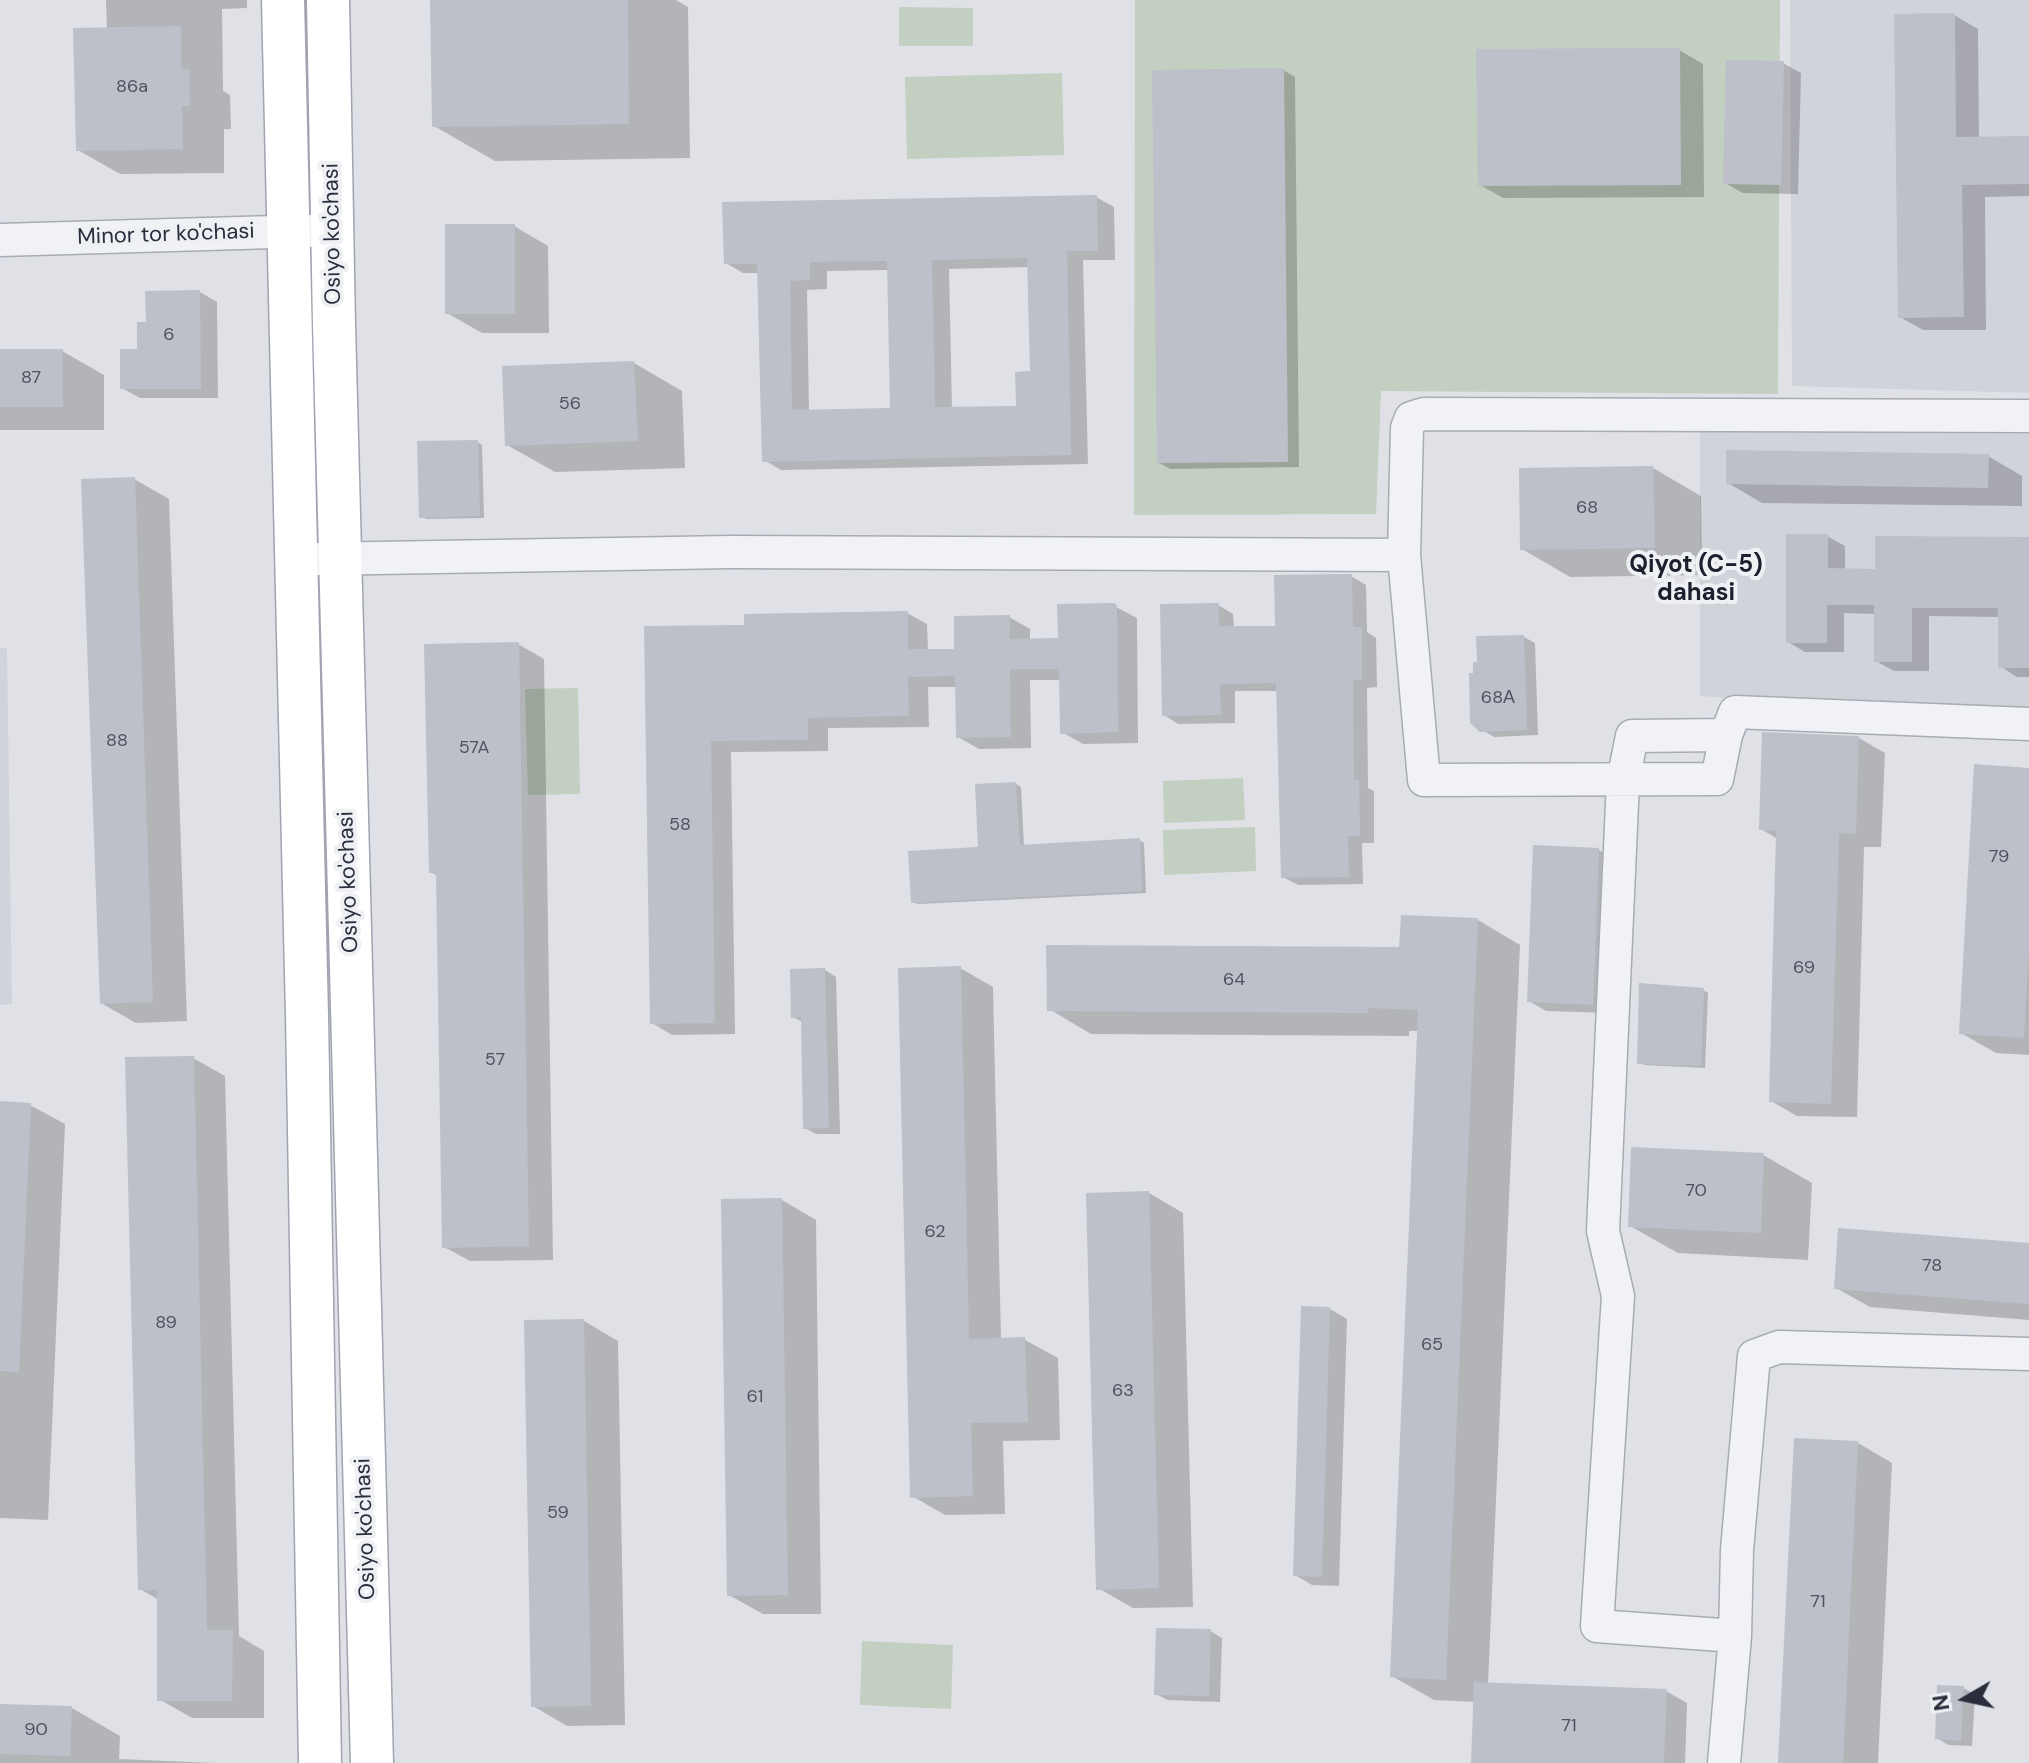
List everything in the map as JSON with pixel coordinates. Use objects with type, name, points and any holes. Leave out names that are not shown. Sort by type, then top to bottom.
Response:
[{"type":"main road","name":"Osiyo ko'chasi","points":[[283,0],[319,1579],[320,1763]]},
{"type":"main road","name":"Osiyo ko'chasi","points":[[328,0],[372,1763]]},
{"type":"street","name":"Minor tor ko'chasi","points":[[0,240],[333,230]]},
{"type":"street","points":[[2029,416],[1424,414],[1411,418],[1407,428],[1404,555],[1424,780],[1717,779],[1726,735],[1735,712],[2029,724]]},
{"type":"street","points":[[296,559],[731,552],[1404,555]]},
{"type":"street","points":[[1726,735],[1632,736],[1623,781],[1603,1231],[1618,1296],[1597,1626],[1735,1636]]},
{"type":"street","points":[[1724,1763],[1735,1636],[1737,1550],[1754,1356],[1779,1347],[2029,1354]]},
{"type":"shaded area","points":[[1790,0],[2029,0],[2029,393],[1792,386]]},
{"type":"shaded area","points":[[1700,432],[2029,434],[2029,720],[1700,696]]},
{"type":"shaded area","points":[[0,648],[7,648],[12,1004],[0,1005]]},
{"type":"green space","points":[[1135,0],[1780,0],[1778,394],[1381,391],[1376,514],[1134,515]]},
{"type":"green space","points":[[899,7],[973,8],[973,46],[899,46]]},
{"type":"green space","points":[[1062,73],[1064,155],[907,159],[905,77]]},
{"type":"green space","points":[[578,688],[580,794],[528,795],[525,689]]},
{"type":"green space","points":[[1243,778],[1245,820],[1164,823],[1163,781]]},
{"type":"green space","points":[[1255,827],[1256,871],[1164,875],[1163,830]]},
{"type":"green space","points":[[862,1641],[953,1645],[951,1709],[860,1705]]},
{"type":"building","points":[[430,0],[628,0],[629,124],[432,127]]},
{"type":"building","points":[[1955,13],[1956,137],[2029,136],[2029,184],[1962,185],[1964,317],[1898,318],[1894,14]]},
{"type":"building","points":[[181,26],[181,69],[189,69],[190,106],[182,106],[183,149],[76,151],[73,28]]},
{"type":"building","points":[[1680,48],[1681,185],[1478,186],[1476,49]]},
{"type":"building","points":[[1726,60],[1784,61],[1781,185],[1723,184]]},
{"type":"building","points":[[1284,68],[1288,462],[1157,463],[1152,70]]},
{"type":"building","points":[[1097,195],[1098,251],[1067,251],[1071,455],[762,462],[757,264],[724,264],[722,202]],"holes":[[[1027,258],[1030,371],[1015,372],[1016,406],[935,407],[932,260]],[[887,261],[890,408],[792,410],[790,281],[810,280],[810,262]]]},
{"type":"building","points":[[445,224],[515,224],[515,314],[445,314]]},
{"type":"building","points":[[200,290],[201,389],[120,389],[120,349],[137,349],[137,322],[146,322],[145,291]]},
{"type":"building","points":[[0,349],[63,349],[63,407],[0,407]]},
{"type":"building","points":[[634,361],[638,441],[505,446],[502,366]]},
{"type":"building","points":[[478,440],[480,516],[419,518],[417,441]]},
{"type":"building","points":[[1726,450],[1989,454],[1988,488],[1726,484]]},
{"type":"building","points":[[1653,466],[1655,548],[1520,550],[1519,468]]},
{"type":"building","points":[[135,477],[153,1002],[100,1004],[81,479]]},
{"type":"building","points":[[1786,534],[1828,534],[1828,568],[1875,569],[1875,536],[2029,537],[2029,668],[1998,668],[1998,608],[1912,608],[1912,662],[1874,662],[1874,605],[1827,605],[1827,643],[1786,643]]},
{"type":"building","points":[[1352,574],[1353,627],[1362,627],[1362,680],[1353,680],[1354,780],[1359,780],[1360,836],[1348,836],[1349,877],[1281,878],[1276,683],[1220,684],[1221,715],[1162,716],[1160,604],[1219,603],[1219,626],[1275,626],[1274,575]]},
{"type":"building","points":[[1057,604],[1117,605],[1118,732],[1060,734],[1059,669],[1010,669],[1011,737],[956,738],[955,676],[908,677],[909,716],[808,718],[808,740],[711,741],[715,1023],[650,1024],[644,626],[744,625],[744,614],[908,611],[908,649],[954,649],[954,616],[1010,615],[1010,639],[1058,638]]},
{"type":"building","points":[[1524,635],[1527,730],[1480,732],[1470,723],[1469,673],[1473,673],[1473,662],[1477,662],[1476,636]]},
{"type":"building","points":[[519,642],[529,1246],[442,1248],[436,873],[429,873],[424,644]]},
{"type":"building","points":[[1762,732],[1859,736],[1856,834],[1839,833],[1831,1104],[1769,1102],[1776,831],[1759,830]]},
{"type":"building","points":[[1974,764],[2029,768],[2029,946],[2024,1038],[1959,1034]]},
{"type":"building","points":[[1016,782],[1020,845],[1140,838],[1142,891],[911,903],[908,851],[978,847],[975,784]]},
{"type":"building","points":[[1533,845],[1599,848],[1593,1005],[1527,1002]]},
{"type":"building","points":[[1401,915],[1478,918],[1446,1680],[1390,1677],[1418,1010],[1368,1008],[1368,1013],[1047,1011],[1046,945],[1399,947]]},
{"type":"building","points":[[961,966],[969,1339],[1025,1337],[1028,1422],[971,1423],[973,1496],[910,1498],[898,968]]},
{"type":"building","points":[[825,968],[829,1128],[803,1129],[801,1017],[791,1018],[790,969]]},
{"type":"building","points":[[1639,983],[1704,988],[1701,1066],[1637,1064]]},
{"type":"building","points":[[194,1056],[207,1630],[233,1630],[232,1701],[157,1701],[157,1590],[138,1590],[125,1057]]},
{"type":"building","points":[[0,1101],[31,1103],[19,1372],[0,1371]]},
{"type":"building","points":[[1631,1147],[1764,1153],[1761,1233],[1628,1227]]},
{"type":"building","points":[[1149,1191],[1159,1588],[1096,1590],[1086,1193]]},
{"type":"building","points":[[782,1198],[788,1595],[727,1596],[721,1199]]},
{"type":"building","points":[[1838,1228],[2029,1243],[2029,1304],[1834,1289]]},
{"type":"building","points":[[1301,1306],[1330,1307],[1322,1577],[1293,1576]]},
{"type":"building","points":[[584,1319],[591,1706],[531,1707],[524,1320]]},
{"type":"building","points":[[1794,1438],[1858,1441],[1843,1763],[1778,1763]]},
{"type":"building","points":[[1156,1628],[1211,1629],[1209,1696],[1154,1695]]},
{"type":"building","points":[[1474,1682],[1667,1689],[1664,1763],[1471,1763]]},
{"type":"building","points":[[1937,1685],[1964,1686],[1961,1741],[1935,1739]]},
{"type":"building","points":[[0,1704],[72,1706],[70,1756],[0,1754]]},
{"type":"district","name":"Qiyot (C-5) dahasi","points":[[1696,580]]}]
